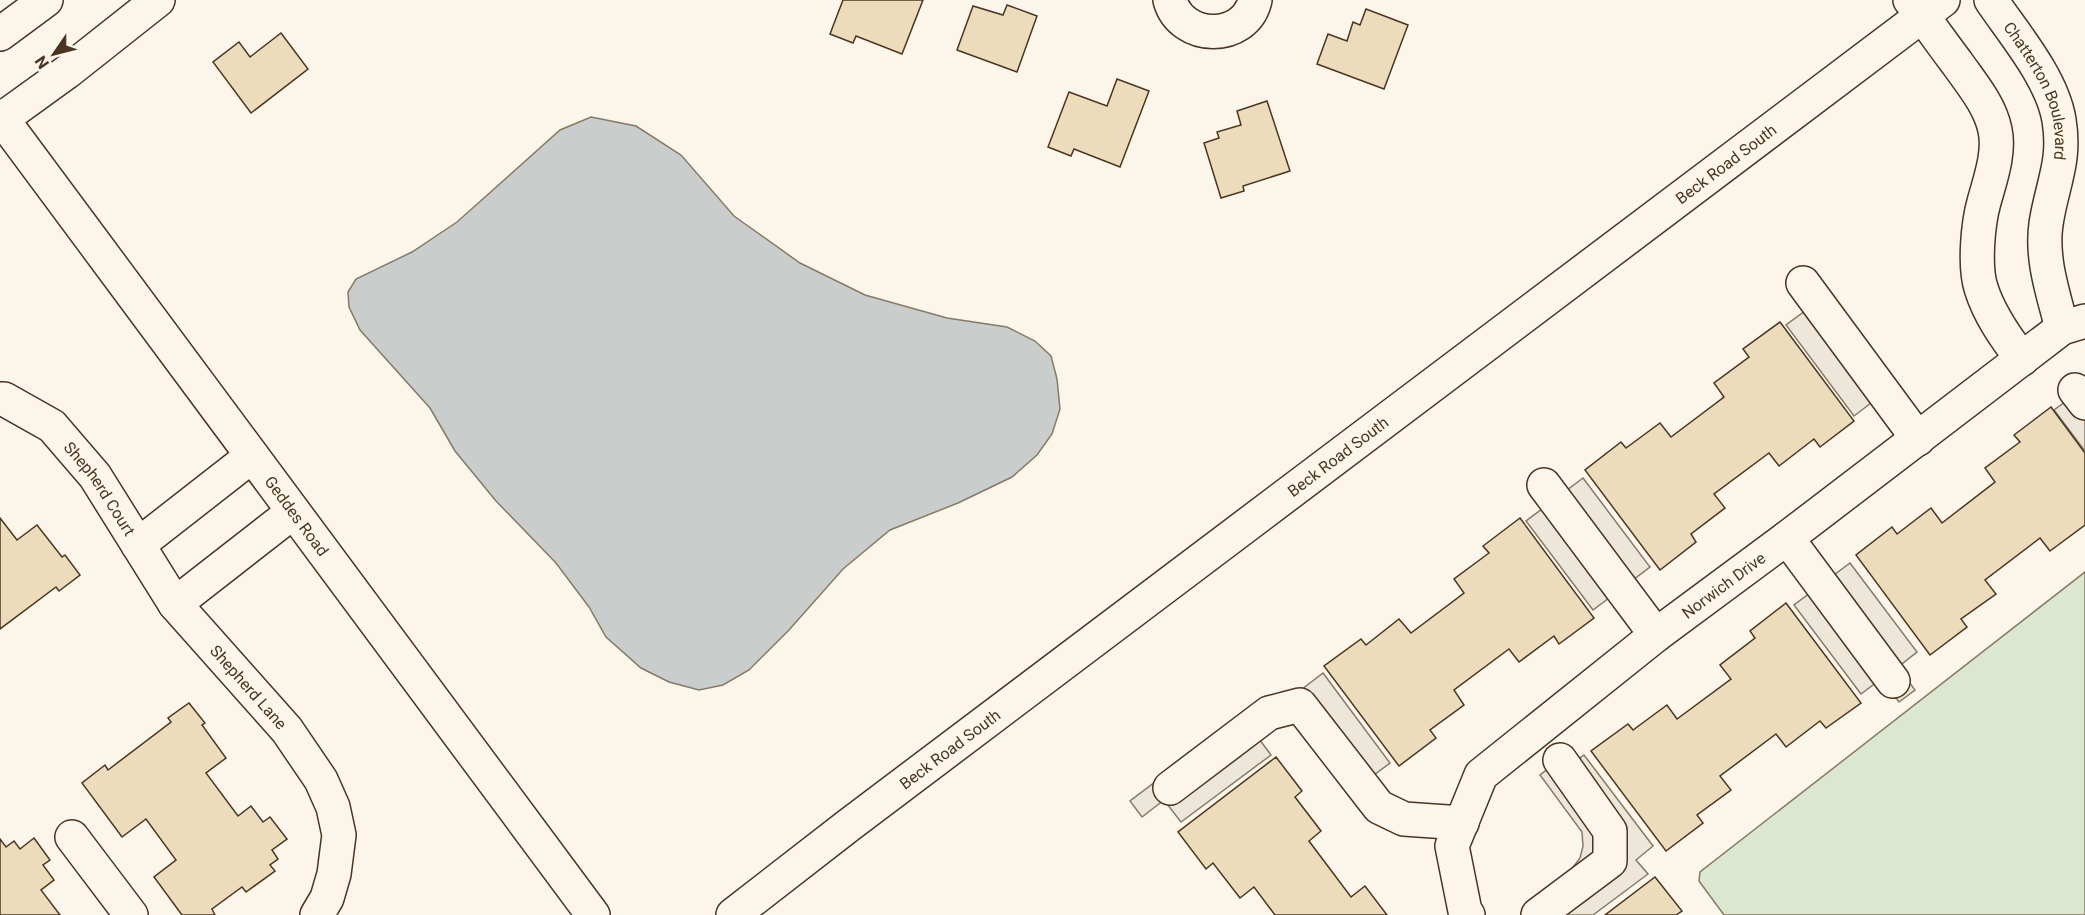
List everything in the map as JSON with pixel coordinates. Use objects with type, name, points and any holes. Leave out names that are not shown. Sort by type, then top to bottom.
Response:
[{"type":"street","points":[[0,34],[46,0]]},
{"type":"street","points":[[1,117],[67,72],[158,0]]},
{"type":"street","points":[[1170,0],[1180,18],[1192,28],[1206,32],[1221,32],[1235,27],[1247,17],[1255,0]]},
{"type":"street","name":"Chatterton Boulevard","points":[[1991,0],[2049,90],[2059,118],[2062,153],[2046,224],[2044,258],[2074,324]]},
{"type":"street","points":[[1925,5],[1988,111],[1995,130],[1996,150],[1978,221],[1980,287],[2002,332],[2022,359]]},
{"type":"street","name":"Beck Road South","points":[[733,915],[1925,5]]},
{"type":"street","name":"Geddes Road","points":[[1,117],[593,915]]},
{"type":"street","points":[[1803,283],[1918,439]]},
{"type":"street","name":"Norwich Drive","points":[[1466,913],[1452,846],[1481,775],[1656,635],[2022,359],[2074,324]]},
{"type":"street","name":"Shepherd Court","points":[[0,399],[4,399],[52,426],[94,476],[175,604]]},
{"type":"street","points":[[138,545],[252,456]]},
{"type":"street","points":[[1544,485],[1656,635]]},
{"type":"street","points":[[175,604],[293,512]]},
{"type":"street","points":[[1787,538],[1893,681]]},
{"type":"street","name":"Shepherd Lane","points":[[175,604],[287,730],[321,780],[333,807],[339,835],[334,874],[327,898],[317,915]]},
{"type":"street","points":[[1170,788],[1269,713],[1300,705],[1379,807],[1404,819],[1462,823]]},
{"type":"street","points":[[1538,915],[1610,861],[1610,831],[1560,760]]},
{"type":"street","points":[[72,837],[131,915]]},
{"type":"green space","points":[[2085,572],[2085,915],[1724,915],[1699,881],[1700,872]]},
{"type":"shaded area","points":[[591,117],[636,126],[681,155],[734,216],[800,263],[865,295],[947,318],[1007,327],[1035,341],[1051,356],[1057,379],[1060,409],[1052,434],[1037,455],[1012,477],[958,503],[890,530],[843,569],[789,630],[749,670],[723,685],[699,690],[669,682],[641,668],[606,637],[589,607],[556,563],[496,501],[455,451],[430,408],[360,330],[349,307],[348,292],[356,279],[412,252],[457,222],[560,130]]},
{"type":"shaded area","points":[[1809,308],[1893,386],[1854,416],[1786,325]]},
{"type":"shaded area","points":[[2085,376],[2085,451],[2054,410],[2072,397],[2067,389]]},
{"type":"shaded area","points":[[1583,478],[1650,567],[1593,610],[1526,521]]},
{"type":"shaded area","points":[[1850,563],[1917,652],[1898,667],[1915,690],[1899,702],[1881,679],[1861,694],[1794,605]]},
{"type":"shaded area","points":[[1323,673],[1390,763],[1351,792],[1284,703]]},
{"type":"shaded area","points":[[1242,716],[1271,755],[1181,822],[1164,800],[1142,817],[1130,801]]},
{"type":"shaded area","points":[[1584,755],[1653,846],[1636,860],[1648,874],[1593,915],[1536,915],[1527,902],[1571,870],[1580,858],[1583,846],[1582,832],[1540,775],[1560,760],[1566,768]]},
{"type":"building","points":[[843,0],[923,0],[902,54],[856,36],[853,43],[830,34]]},
{"type":"building","points":[[1007,5],[1037,16],[1017,72],[957,50],[973,6],[1003,15]]},
{"type":"building","points":[[1366,9],[1408,25],[1384,89],[1317,64],[1328,34],[1347,41],[1353,22],[1360,25]]},
{"type":"building","points":[[281,33],[308,69],[251,113],[213,62],[239,42],[250,57]]},
{"type":"building","points":[[1117,79],[1149,91],[1120,167],[1074,149],[1071,156],[1048,147],[1069,92],[1107,106]]},
{"type":"building","points":[[1267,101],[1290,171],[1243,186],[1244,191],[1221,198],[1204,143],[1219,138],[1217,132],[1241,125],[1237,111]]},
{"type":"building","points":[[1780,322],[1854,421],[1820,447],[1814,439],[1779,466],[1769,453],[1714,494],[1725,508],[1691,534],[1696,542],[1660,570],[1585,470],[1621,442],[1626,448],[1660,423],[1671,437],[1724,397],[1714,383],[1749,357],[1743,349]]},
{"type":"building","points":[[2051,407],[2085,453],[2085,525],[2050,551],[2040,538],[1985,580],[1996,594],[1961,619],[1967,627],[1930,655],[1856,555],[1892,527],[1897,534],[1931,508],[1942,523],[1995,482],[1985,468],[2020,442],[2014,435]]},
{"type":"building","points":[[0,518],[17,540],[37,525],[62,557],[65,555],[80,575],[59,591],[56,587],[0,629]]},
{"type":"building","points":[[1520,518],[1594,618],[1559,644],[1554,636],[1519,662],[1509,649],[1454,690],[1464,705],[1430,730],[1436,738],[1399,766],[1324,666],[1361,639],[1366,645],[1399,619],[1411,633],[1464,593],[1454,579],[1489,553],[1483,546]]},
{"type":"building","points":[[1786,603],[1861,703],[1826,728],[1820,721],[1786,747],[1776,734],[1720,776],[1731,790],[1697,815],[1703,823],[1666,851],[1591,751],[1628,724],[1633,730],[1667,705],[1677,719],[1731,679],[1720,665],[1755,638],[1750,631]]},
{"type":"building","points":[[189,703],[205,723],[202,725],[226,758],[206,773],[238,816],[251,806],[263,822],[270,817],[287,839],[272,850],[278,859],[270,865],[275,871],[246,892],[242,887],[212,909],[215,915],[182,915],[154,877],[176,860],[146,819],[122,837],[82,783],[105,765],[108,770],[171,722],[168,718]]},
{"type":"building","points":[[1276,757],[1302,791],[1295,797],[1321,831],[1309,841],[1351,897],[1365,886],[1387,915],[1275,915],[1254,887],[1240,898],[1213,863],[1206,869],[1178,832]]},
{"type":"building","points":[[34,838],[50,860],[43,865],[54,880],[41,890],[60,915],[0,915],[0,839],[6,847],[14,841],[20,849]]},
{"type":"building","points":[[1655,877],[1682,911],[1676,915],[1605,915]]}]
